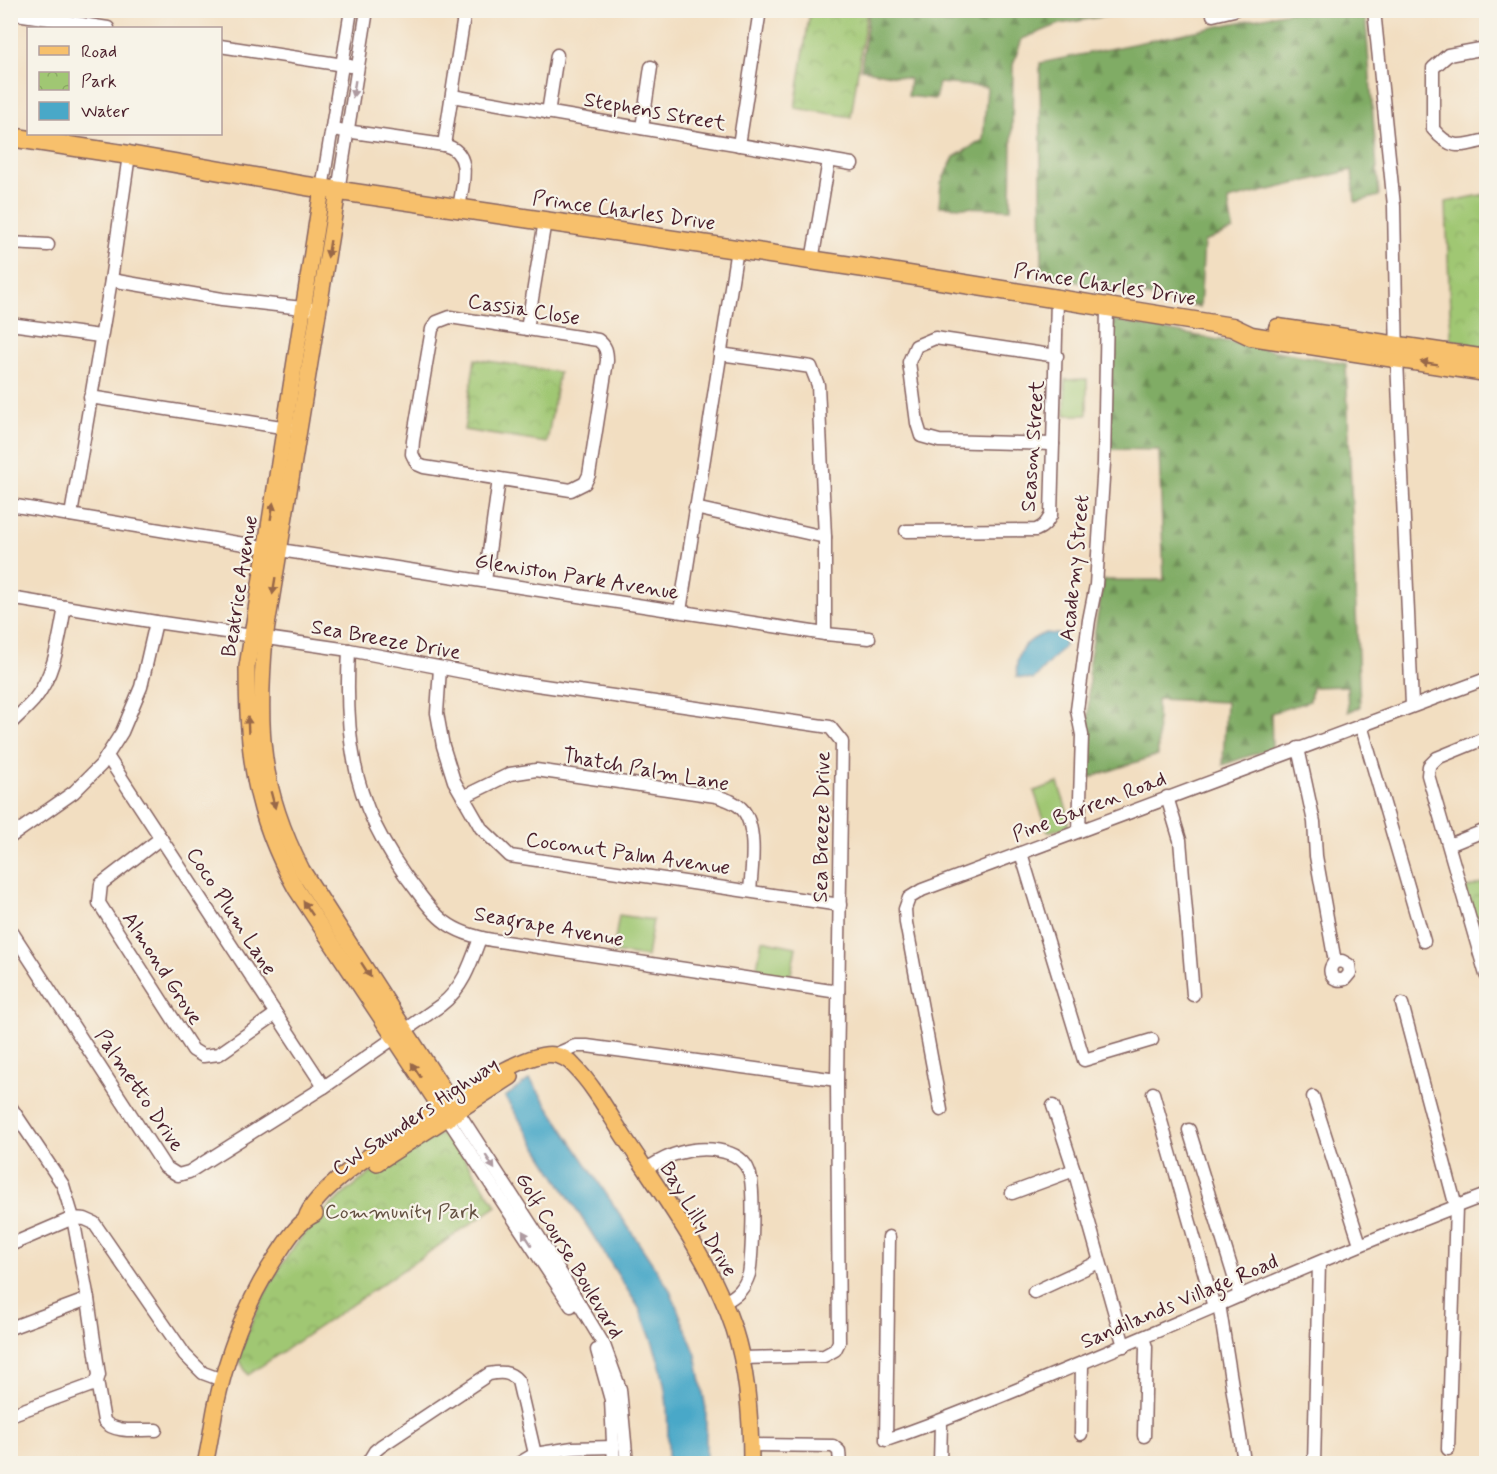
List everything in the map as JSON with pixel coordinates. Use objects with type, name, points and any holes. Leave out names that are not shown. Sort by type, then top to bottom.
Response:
[{"type":"highway","name":"Prince Charles Drive","points":[[10,137],[330,190],[737,249],[1232,327],[1251,336],[1486,359]]},
{"type":"highway","name":"Prince Charles Drive","points":[[1397,352],[1486,372]]},
{"type":"main road","name":"Beatrice Avenue","points":[[330,190],[259,637],[261,732],[274,804],[290,847],[400,1034],[450,1111]]},
{"type":"main road","name":"CW Saunders Highway","points":[[206,1464],[222,1380],[232,1343],[250,1300],[292,1234],[319,1198],[356,1166],[450,1111],[514,1064],[538,1056],[554,1055]]},
{"type":"main road","name":"Bay Lilly Drive","points":[[554,1055],[570,1062],[583,1076],[646,1169],[697,1251],[723,1303],[741,1358],[749,1410],[751,1464]]},
{"type":"street","name":"Beatrice Avenue","points":[[330,190],[332,129],[351,10]]},
{"type":"street","name":"Beatrice Avenue","points":[[330,190],[348,131],[366,10]]},
{"type":"street","points":[[444,145],[465,10]]},
{"type":"street","points":[[739,145],[760,10]]},
{"type":"street","points":[[1213,13],[1234,10]]},
{"type":"street","points":[[1374,10],[1394,206],[1397,352],[1412,705]]},
{"type":"street","points":[[10,13],[101,27]]},
{"type":"street","points":[[222,46],[358,68]]},
{"type":"street","points":[[1486,48],[1448,55],[1433,68],[1432,129],[1444,141],[1452,145],[1461,146],[1486,140]]},
{"type":"street","points":[[548,113],[557,55]]},
{"type":"street","points":[[642,128],[651,67]]},
{"type":"street","name":"Stephens Street","points":[[452,96],[852,164]]},
{"type":"street","points":[[332,129],[444,145],[458,151],[464,163],[459,208]]},
{"type":"street","points":[[71,515],[111,280],[129,155]]},
{"type":"street","points":[[812,261],[829,160]]},
{"type":"street","points":[[527,329],[545,221]]},
{"type":"street","points":[[10,243],[48,245]]},
{"type":"street","points":[[680,612],[737,249]]},
{"type":"street","points":[[111,280],[222,299],[311,309]]},
{"type":"street","name":"Season Street","points":[[906,531],[1036,530],[1042,528],[1051,514],[1058,300]]},
{"type":"street","name":"Academy Street","points":[[1079,831],[1082,735],[1077,710],[1096,585],[1104,463],[1107,308]]},
{"type":"street","name":"Cassia Close","points":[[450,317],[598,340],[607,350],[607,361],[589,475],[585,483],[571,490],[498,478],[424,467],[414,460],[413,441],[432,329],[437,322],[450,317]]},
{"type":"street","points":[[10,324],[100,336]]},
{"type":"street","points":[[1053,444],[939,441],[921,436],[917,423],[909,362],[916,346],[935,338],[1057,356]]},
{"type":"street","points":[[720,354],[811,367],[818,385],[825,537],[825,634]]},
{"type":"street","points":[[90,397],[293,429]]},
{"type":"street","points":[[485,581],[498,478]]},
{"type":"street","name":"Gleniston Park Avenue","points":[[10,506],[680,612],[825,634],[868,638]]},
{"type":"street","points":[[695,508],[825,537]]},
{"type":"street","name":"Sea Breeze Drive","points":[[10,598],[349,650],[516,682],[830,727],[842,742],[837,1080],[838,1345],[833,1352],[824,1356],[741,1358]]},
{"type":"street","points":[[10,724],[34,700],[49,674],[60,636],[65,607]]},
{"type":"street","points":[[10,837],[74,792],[101,765],[122,732],[141,687],[156,622]]},
{"type":"street","name":"Seagrape Avenue","points":[[349,650],[350,735],[360,787],[370,815],[395,861],[427,904],[447,924],[480,938],[838,992]]},
{"type":"street","name":"Coconut Palm Avenue","points":[[440,668],[437,713],[443,746],[454,782],[481,828],[510,856],[840,905]]},
{"type":"street","name":"Pine Barren Road","points":[[941,1110],[905,909],[909,897],[922,890],[1486,679]]},
{"type":"street","points":[[1361,725],[1424,941]]},
{"type":"street","points":[[1486,738],[1437,758],[1429,766],[1428,775],[1486,975]]},
{"type":"street","points":[[1298,748],[1314,822],[1316,856],[1335,962]]},
{"type":"street","name":"Coco Plum Lane","points":[[107,756],[324,1087]]},
{"type":"street","name":"Thatch Palm Lane","points":[[463,797],[510,774],[536,771],[716,796],[733,801],[743,810],[749,821],[753,853],[750,890]]},
{"type":"street","points":[[1167,798],[1180,840],[1193,995]]},
{"type":"street","points":[[1449,845],[1486,831]]},
{"type":"street","name":"Almond Grove","points":[[161,838],[101,884],[99,903],[193,1050],[203,1056],[219,1054],[276,1014]]},
{"type":"street","points":[[1021,853],[1084,1060],[1152,1040]]},
{"type":"street","name":"Palmetto Drive","points":[[10,929],[165,1167],[178,1174],[189,1172],[324,1087],[453,995],[467,973],[480,938]]},
{"type":"street","points":[[1402,1004],[1456,1207],[1448,1449]]},
{"type":"street","points":[[554,1055],[575,1047],[587,1046],[837,1080]]},
{"type":"street","points":[[1153,1093],[1217,1305],[1243,1455],[1242,1464]]},
{"type":"street","points":[[1313,1097],[1360,1244]]},
{"type":"street","points":[[10,1106],[63,1185],[73,1218],[88,1299],[99,1375],[97,1381],[104,1420],[114,1429],[156,1430]]},
{"type":"street","points":[[1053,1107],[1074,1170],[1124,1346]]},
{"type":"street","name":"Golf Course Boulevard","points":[[450,1111],[599,1354],[612,1400],[614,1464]]},
{"type":"street","name":"Golf Course Boulevard","points":[[450,1111],[539,1237],[604,1345],[620,1389],[627,1464]]},
{"type":"street","points":[[1189,1130],[1240,1296]]},
{"type":"street","points":[[646,1169],[666,1158],[697,1150],[728,1153],[737,1157],[748,1168],[751,1185],[749,1274],[739,1293],[723,1303]]},
{"type":"street","points":[[1012,1193],[1074,1170]]},
{"type":"street","name":"Sandilands Village Road","points":[[889,1238],[886,1440],[941,1421],[1143,1338],[1360,1244],[1486,1195]]},
{"type":"street","points":[[10,1245],[73,1218],[85,1219],[94,1223],[185,1355],[203,1373],[222,1380]]},
{"type":"street","points":[[1034,1292],[1099,1262]]},
{"type":"street","points":[[1314,1464],[1319,1263]]},
{"type":"street","points":[[10,1328],[88,1299]]},
{"type":"street","points":[[1143,1338],[1146,1347],[1144,1436]]},
{"type":"street","points":[[1081,1434],[1082,1363]]},
{"type":"street","points":[[367,1464],[381,1446],[489,1374],[498,1372],[510,1374],[518,1382],[535,1454]]},
{"type":"street","points":[[10,1415],[92,1385],[97,1381]]},
{"type":"street","points":[[940,1464],[941,1421]]},
{"type":"street","points":[[751,1445],[833,1446],[839,1451],[840,1464]]},
{"type":"street","points":[[518,1464],[535,1454],[573,1448],[614,1447]]},
{"type":"green space","points":[[869,10],[1136,11],[1060,24],[1022,39],[1013,65],[1011,209],[939,206],[941,183],[954,157],[983,140],[987,87],[939,83],[935,99],[908,96],[910,79],[861,69]]},
{"type":"green space","points":[[1298,10],[1365,11],[1379,196],[1355,202],[1352,170],[1228,200],[1233,230],[1204,242],[1200,307],[1042,275],[1040,63]]},
{"type":"green space","points":[[810,11],[867,11],[851,117],[795,108]]},
{"type":"green space","points":[[1486,194],[1486,348],[1451,340],[1446,202]]},
{"type":"green space","points":[[1113,320],[1346,364],[1360,707],[1348,712],[1347,686],[1312,687],[1310,701],[1271,713],[1272,748],[1223,765],[1226,702],[1157,699],[1158,755],[1088,778],[1089,662],[1104,580],[1164,580],[1159,450],[1109,449]]},
{"type":"green space","points":[[475,359],[559,372],[547,443],[464,430]]},
{"type":"green space","points":[[1087,379],[1087,415],[1065,415],[1065,380]]},
{"type":"green space","points":[[1058,783],[1068,813],[1068,826],[1048,832],[1034,791]]},
{"type":"green space","points":[[1486,881],[1486,938],[1481,940],[1465,889]]},
{"type":"green space","points":[[619,915],[653,920],[647,957],[613,952]]},
{"type":"green space","points":[[762,940],[796,947],[790,979],[756,973]]},
{"type":"green space","name":"Community Park","points":[[447,1133],[497,1206],[248,1375],[238,1358],[263,1298],[294,1247],[313,1224],[358,1182],[408,1149]]},
{"type":"water","points":[[1046,633],[1064,635],[1065,645],[1033,680],[1017,677],[1017,661],[1022,649],[1038,636]]},
{"type":"water","points":[[530,1079],[670,1290],[696,1355],[706,1409],[706,1463],[668,1463],[664,1382],[639,1308],[505,1097]]}]
